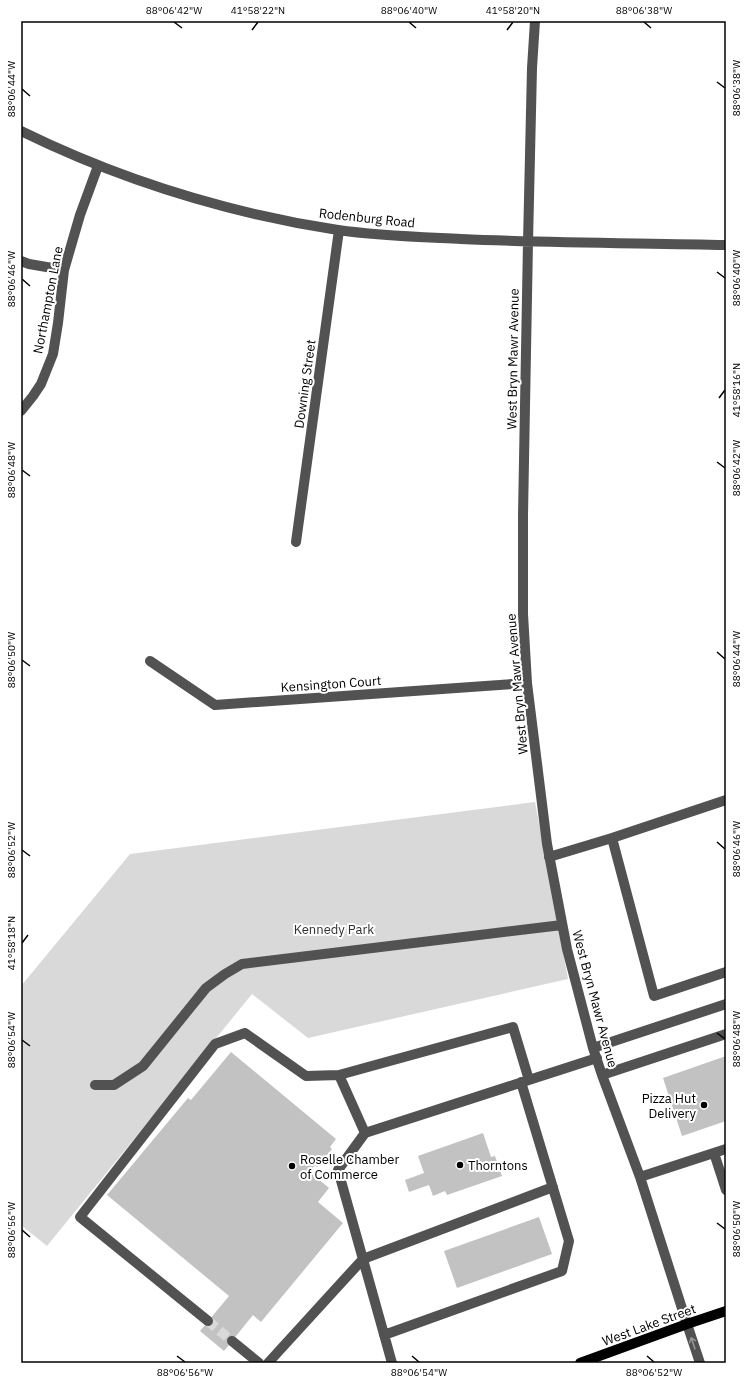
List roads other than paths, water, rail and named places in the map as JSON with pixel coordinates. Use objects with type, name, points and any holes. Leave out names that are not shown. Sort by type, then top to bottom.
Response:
[{"type":"main road","name":"West Lake Street","points":[[580,1363],[726,1311]]},
{"type":"street","name":"West Bryn Mawr Avenue","points":[[535,21],[532,68],[523,515],[523,614],[527,683],[549,857],[567,949],[596,1058],[640,1177],[686,1324],[700,1363]]},
{"type":"street","name":"Rodenburg Road","points":[[21,131],[98,166],[186,196],[233,209],[339,230],[401,236],[528,242],[726,245]]},
{"type":"street","name":"Northampton Lane","points":[[21,411],[41,384],[53,354],[64,270],[80,216],[98,166]]},
{"type":"street","name":"Downing Street","points":[[296,542],[339,230]]},
{"type":"street","points":[[21,261],[29,264],[64,270]]},
{"type":"street","name":"Kensington Court","points":[[150,661],[216,705],[527,683]]},
{"type":"street","points":[[549,857],[612,838],[726,800]]},
{"type":"street","points":[[612,838],[654,996],[726,972]]},
{"type":"street","points":[[95,1085],[114,1085],[143,1066],[206,988],[242,964],[562,925]]},
{"type":"street","points":[[594,1048],[726,1004]]},
{"type":"street","points":[[208,1321],[80,1217],[215,1044],[245,1033],[306,1076],[339,1075],[513,1027],[525,1081],[553,1187],[569,1240],[562,1270],[384,1335]]},
{"type":"street","points":[[602,1075],[726,1034]]},
{"type":"street","points":[[392,1363],[338,1170],[365,1133],[596,1058]]},
{"type":"street","points":[[339,1075],[365,1133]]},
{"type":"street","points":[[640,1177],[726,1149]]},
{"type":"street","points":[[714,1153],[726,1190]]},
{"type":"street","points":[[268,1363],[363,1259],[553,1187]]},
{"type":"street","points":[[232,1341],[259,1363]]},
{"type":"tunnel","points":[[208,1321],[232,1341]]},
{"type":"place","name":"Pizza Hut Delivery","points":[[704,1105]]},
{"type":"place","name":"Thorntons","points":[[460,1165]]},
{"type":"place","name":"Roselle Chamber of Commerce","points":[[292,1166]]},
{"type":"park label","name":"Kennedy Park","points":[[334,929]]}]
